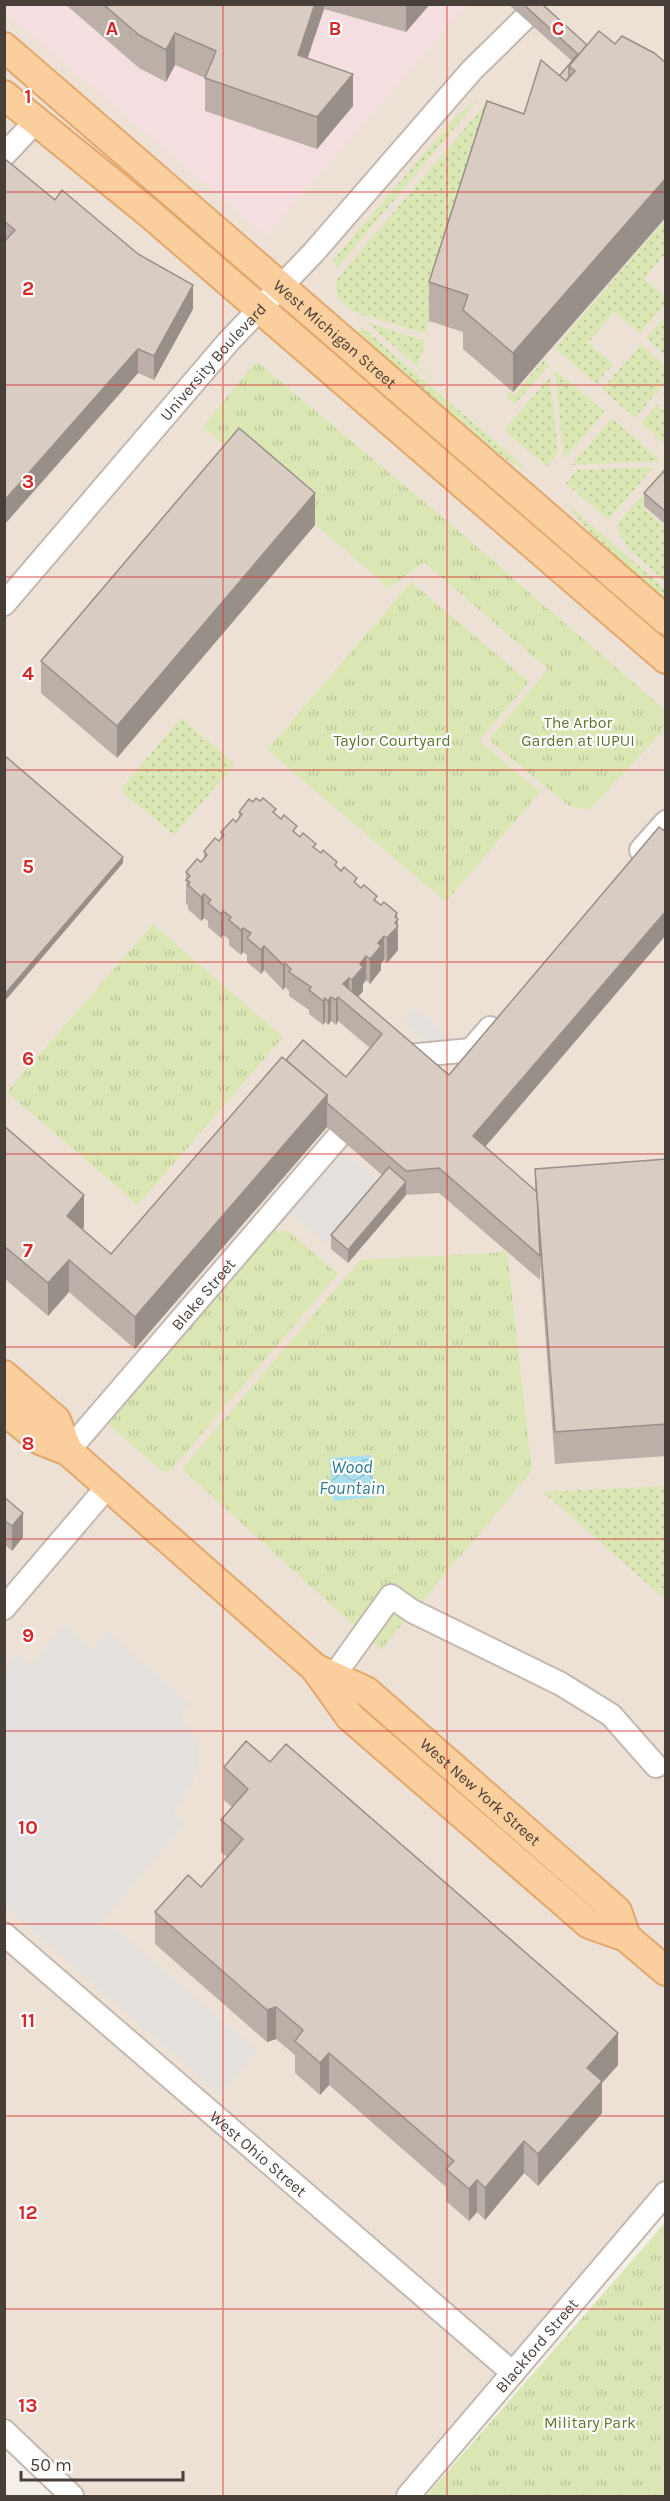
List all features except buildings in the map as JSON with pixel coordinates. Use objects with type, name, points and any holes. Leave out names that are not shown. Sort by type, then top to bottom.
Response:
[{"type":"main road","name":"West Michigan Street","points":[[4,47],[666,620]]},
{"type":"main road","name":"West Michigan Street","points":[[4,95],[149,213],[666,659]]},
{"type":"main road","name":"West New York Street","points":[[4,1375],[56,1420],[68,1451]]},
{"type":"main road","name":"West New York Street","points":[[4,1410],[40,1440],[68,1451],[324,1672],[350,1717],[575,1912],[590,1924],[626,1937],[666,1971]]},
{"type":"street","name":"University Boulevard","points":[[4,604],[229,341],[281,287],[465,77],[533,12]]},
{"type":"street","points":[[4,155],[36,121]]},
{"type":"street","points":[[628,866],[666,822]]},
{"type":"street","points":[[404,1060],[408,1056],[471,1050],[501,1015]]},
{"type":"street","name":"Blake Street","points":[[68,1451],[338,1137]]},
{"type":"street","points":[[4,1608],[108,1486]]},
{"type":"street","points":[[324,1672],[391,1596],[412,1611],[561,1684],[611,1714],[656,1766]]},
{"type":"street","name":"West Ohio Street","points":[[4,1934],[513,2373]]},
{"type":"street","name":"Blackford Street","points":[[408,2496],[666,2193]]},
{"type":"street","points":[[4,2431],[72,2496]]},
{"type":"shaded area","points":[[5,4],[467,5],[266,236],[5,12]]},
{"type":"shaded area","points":[[5,5],[665,5],[665,2193],[408,2496],[82,2496],[5,2429]]},
{"type":"shaded area","points":[[415,1008],[463,1049],[451,1063],[403,1022]]},
{"type":"shaded area","points":[[333,1143],[383,1184],[329,1246],[280,1204]]},
{"type":"shaded area","points":[[64,1624],[92,1651],[107,1631],[189,1704],[180,1717],[193,1734],[198,1750],[197,1766],[193,1782],[173,1813],[184,1824],[98,1927],[116,1929],[257,2050],[221,2095],[5,1906],[5,1669],[17,1653],[31,1666]]},
{"type":"green space","points":[[479,99],[337,268],[333,260],[457,115]]},
{"type":"green space","points":[[490,99],[498,105],[425,333],[354,312],[337,298],[336,280]]},
{"type":"green space","points":[[665,220],[665,254],[644,279],[665,297],[665,304],[640,333],[614,312],[588,343],[613,364],[596,384],[555,348]]},
{"type":"green space","points":[[665,316],[665,355],[646,338]]},
{"type":"green space","points":[[366,322],[423,340],[425,344],[418,365],[448,393]]},
{"type":"green space","points":[[362,327],[525,467],[523,469],[480,443],[356,335]]},
{"type":"green space","points":[[641,344],[665,366],[665,383],[635,418],[602,389]]},
{"type":"green space","points":[[544,360],[549,365],[516,403],[508,400],[507,395],[510,392],[514,395]]},
{"type":"green space","name":"The Arbor Garden at IUPUI","points":[[256,361],[461,533],[665,710],[665,729],[589,810],[569,806],[489,740],[548,669],[424,562],[389,588],[203,427]]},
{"type":"green space","points":[[555,370],[605,412],[564,459]]},
{"type":"green space","points":[[550,377],[558,453],[547,467],[504,430]]},
{"type":"green space","points":[[657,405],[665,412],[665,444],[641,423]]},
{"type":"green space","points":[[612,418],[661,461],[571,465]]},
{"type":"green space","points":[[654,467],[608,520],[566,483],[577,470]]},
{"type":"green space","points":[[665,467],[665,479],[642,506],[665,527],[665,581],[628,548],[616,526]]},
{"type":"green space","points":[[563,500],[665,589],[665,604],[603,549]]},
{"type":"green space","name":"Taylor Courtyard","points":[[411,582],[529,682],[479,741],[540,792],[446,902],[267,750]]},
{"type":"green space","points":[[181,718],[235,764],[174,835],[120,790]]},
{"type":"green space","points":[[153,924],[283,1037],[138,1205],[7,1092]]},
{"type":"green space","points":[[272,1231],[288,1231],[338,1274],[171,1470],[163,1472],[108,1424]]},
{"type":"green space","points":[[507,1252],[532,1471],[381,1650],[182,1469],[360,1260]]},
{"type":"green space","points":[[665,1486],[665,1599],[543,1492]]},
{"type":"green space","name":"Military Park","points":[[665,2223],[665,2496],[426,2496]]},
{"type":"water","name":"Wood Fountain","points":[[371,1455],[375,1497],[333,1501],[329,1458]]}]
